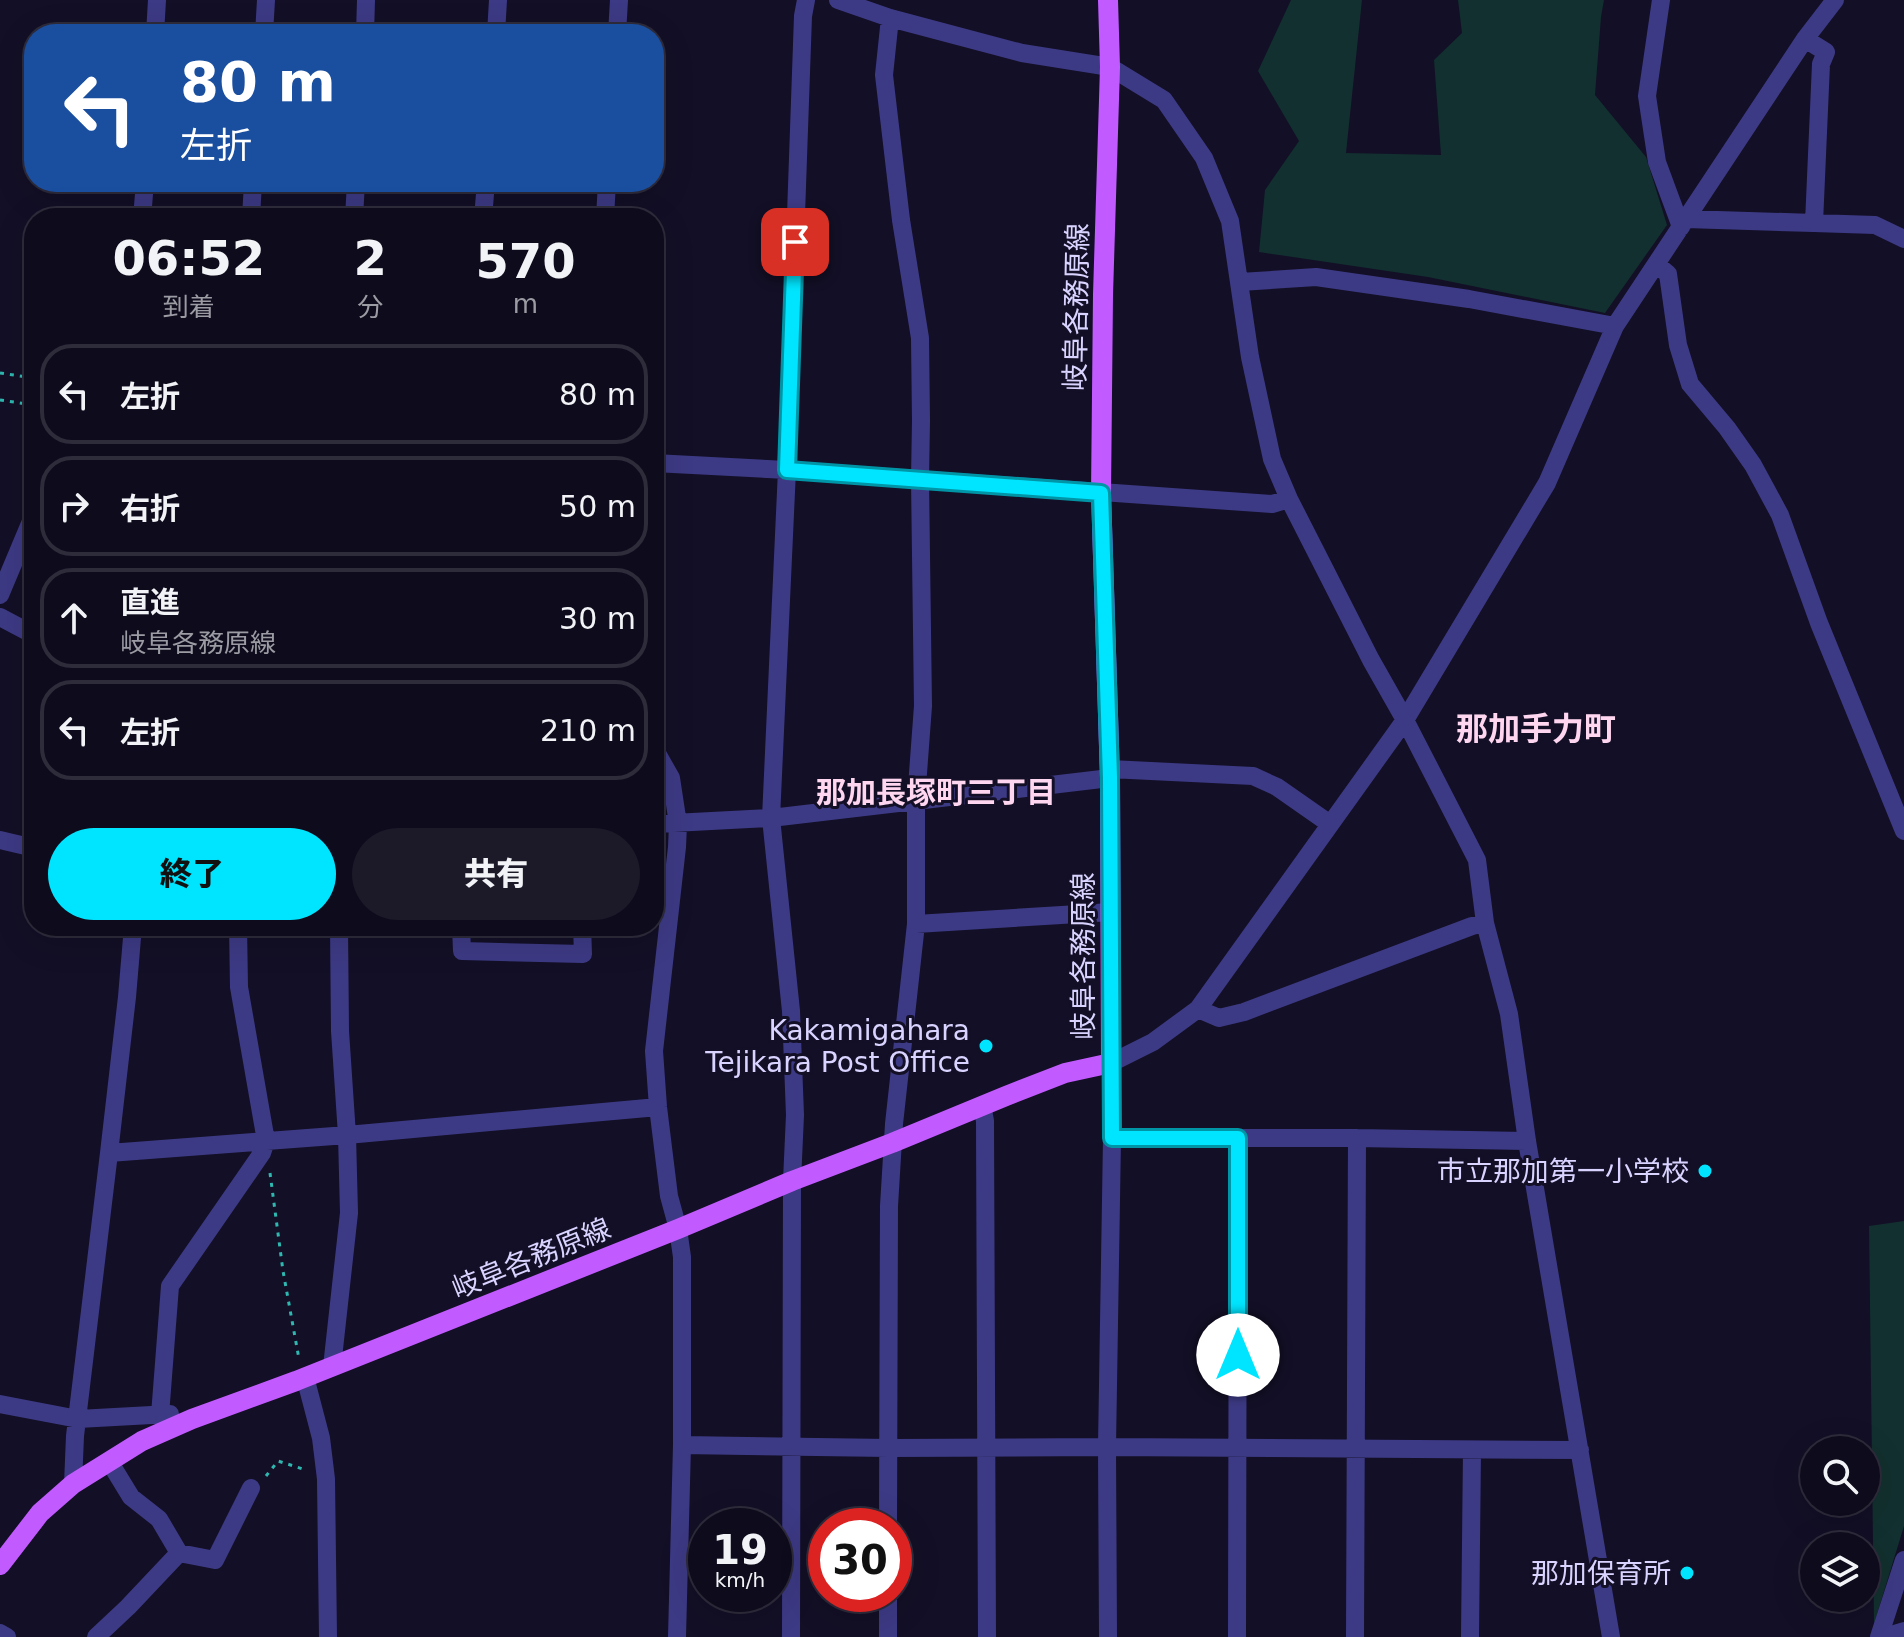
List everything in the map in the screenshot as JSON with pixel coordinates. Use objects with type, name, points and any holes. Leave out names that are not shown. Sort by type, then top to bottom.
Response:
[{"type":"main road","name":"岐阜各務原線","points":[[2,1559],[40,1513],[73,1484],[142,1441],[982,1105],[1065,1073],[1111,1063],[1110,774],[1101,493],[1110,67],[1108,0]]},
{"type":"street","points":[[156,24],[157,0]]},
{"type":"street","points":[[265,24],[266,0]]},
{"type":"street","points":[[365,24],[366,0]]},
{"type":"street","points":[[497,24],[498,0]]},
{"type":"street","points":[[618,24],[619,0]]},
{"type":"street","points":[[791,1637],[792,1181],[795,1115],[791,1011],[771,818],[806,0]]},
{"type":"street","points":[[838,0],[890,18],[1022,53],[1110,67],[1164,100],[1204,158],[1230,221],[1250,357],[1272,459],[1289,499],[1371,660],[1477,860],[1485,923],[1509,1014],[1527,1141],[1611,1637]]},
{"type":"street","points":[[1661,0],[1647,96],[1657,162],[1684,223]]},
{"type":"street","points":[[1108,1637],[1111,1063],[1153,1042],[1198,1009],[1405,720],[1547,483],[1615,326],[1805,39],[1835,0]]},
{"type":"street","points":[[888,1508],[889,1206],[892,1143],[916,924],[916,800],[923,706],[920,338],[901,220],[884,75],[890,18]]},
{"type":"street","points":[[1805,39],[1826,52],[1821,64],[1814,223]]},
{"type":"street","points":[[1684,223],[1875,225],[1904,239]]},
{"type":"street","points":[[1656,264],[1668,274],[1678,345],[1690,384],[1753,465],[1780,515],[1819,623],[1904,829]]},
{"type":"street","points":[[1240,282],[1316,277],[1469,299],[1615,326]]},
{"type":"street","points":[[664,464],[1272,504],[1289,499]]},
{"type":"street","points":[[0,595],[24,538]]},
{"type":"street","points":[[0,617],[24,630]]},
{"type":"street","points":[[664,766],[671,778],[678,824],[654,1051],[669,1196],[682,1257],[682,1445],[677,1637]]},
{"type":"street","points":[[664,824],[771,818],[1110,774],[1253,776],[1277,787],[1330,824]]},
{"type":"street","points":[[0,840],[24,846]]},
{"type":"street","points":[[916,924],[1111,912]]},
{"type":"street","points":[[1198,1009],[1219,1018],[1244,1012],[1485,923]]},
{"type":"street","points":[[73,1484],[132,936]]},
{"type":"street","points":[[160,1415],[170,1286],[262,1153],[266,1141],[239,987],[238,936]]},
{"type":"street","points":[[332,1367],[349,1213],[340,1031],[339,936]]},
{"type":"street","points":[[461,936],[462,951],[583,954],[582,936]]},
{"type":"street","points":[[982,1105],[985,1121],[987,1637]]},
{"type":"street","points":[[109,1153],[658,1107]]},
{"type":"street","points":[[1112,1138],[1527,1141]]},
{"type":"street","points":[[1237,1637],[1238,1138]]},
{"type":"street","points":[[1355,1637],[1357,1138]]},
{"type":"street","points":[[305,1377],[321,1438],[326,1476],[328,1637]]},
{"type":"street","points":[[0,1404],[78,1419],[172,1414],[192,1419]]},
{"type":"street","points":[[682,1445],[1580,1450]]},
{"type":"street","points":[[1470,1637],[1472,1450]]},
{"type":"street","points":[[109,1461],[131,1497],[159,1519],[179,1553],[215,1560],[251,1488]]},
{"type":"street","points":[[96,1637],[179,1553]]},
{"type":"street","points":[[1882,1637],[1904,1560]]},
{"type":"street","points":[[888,1612],[888,1637]]},
{"type":"street","points":[[1882,1637],[1904,1631]]},
{"type":"street","points":[[0,1633],[7,1637]]},
{"type":"path","points":[[0,373],[24,377]]},
{"type":"path","points":[[0,400],[24,404]]},
{"type":"path","points":[[266,1141],[283,1271],[299,1360],[305,1377]]},
{"type":"path","points":[[251,1488],[257,1487],[278,1461],[326,1476]]},
{"type":"green space","points":[[1291,0],[1362,0],[1346,153],[1441,155],[1434,60],[1462,33],[1458,0],[1604,0],[1595,95],[1646,157],[1667,225],[1605,313],[1428,277],[1259,252],[1265,190],[1299,141],[1258,71]]},
{"type":"green space","points":[[1904,1221],[1904,1526],[1880,1604],[1880,1532],[1873,1532],[1873,1516],[1880,1516],[1880,1436],[1872,1436],[1869,1226]]},
{"type":"place","name":"Kakamigahara Tejikara Post Office","points":[[986,1046]]},
{"type":"place","name":"市立那加第一小学校","points":[[1705,1171]]},
{"type":"place","name":"那加保育所","points":[[1687,1573]]},
{"type":"district","name":"那加手力町","points":[[1536,729]]},
{"type":"district","name":"那加長塚町三丁目","points":[[936,793]]},
{"type":"route","points":[[795,242],[787,470],[1101,493],[1110,778],[1112,1138],[1238,1138],[1238,1355]]}]
